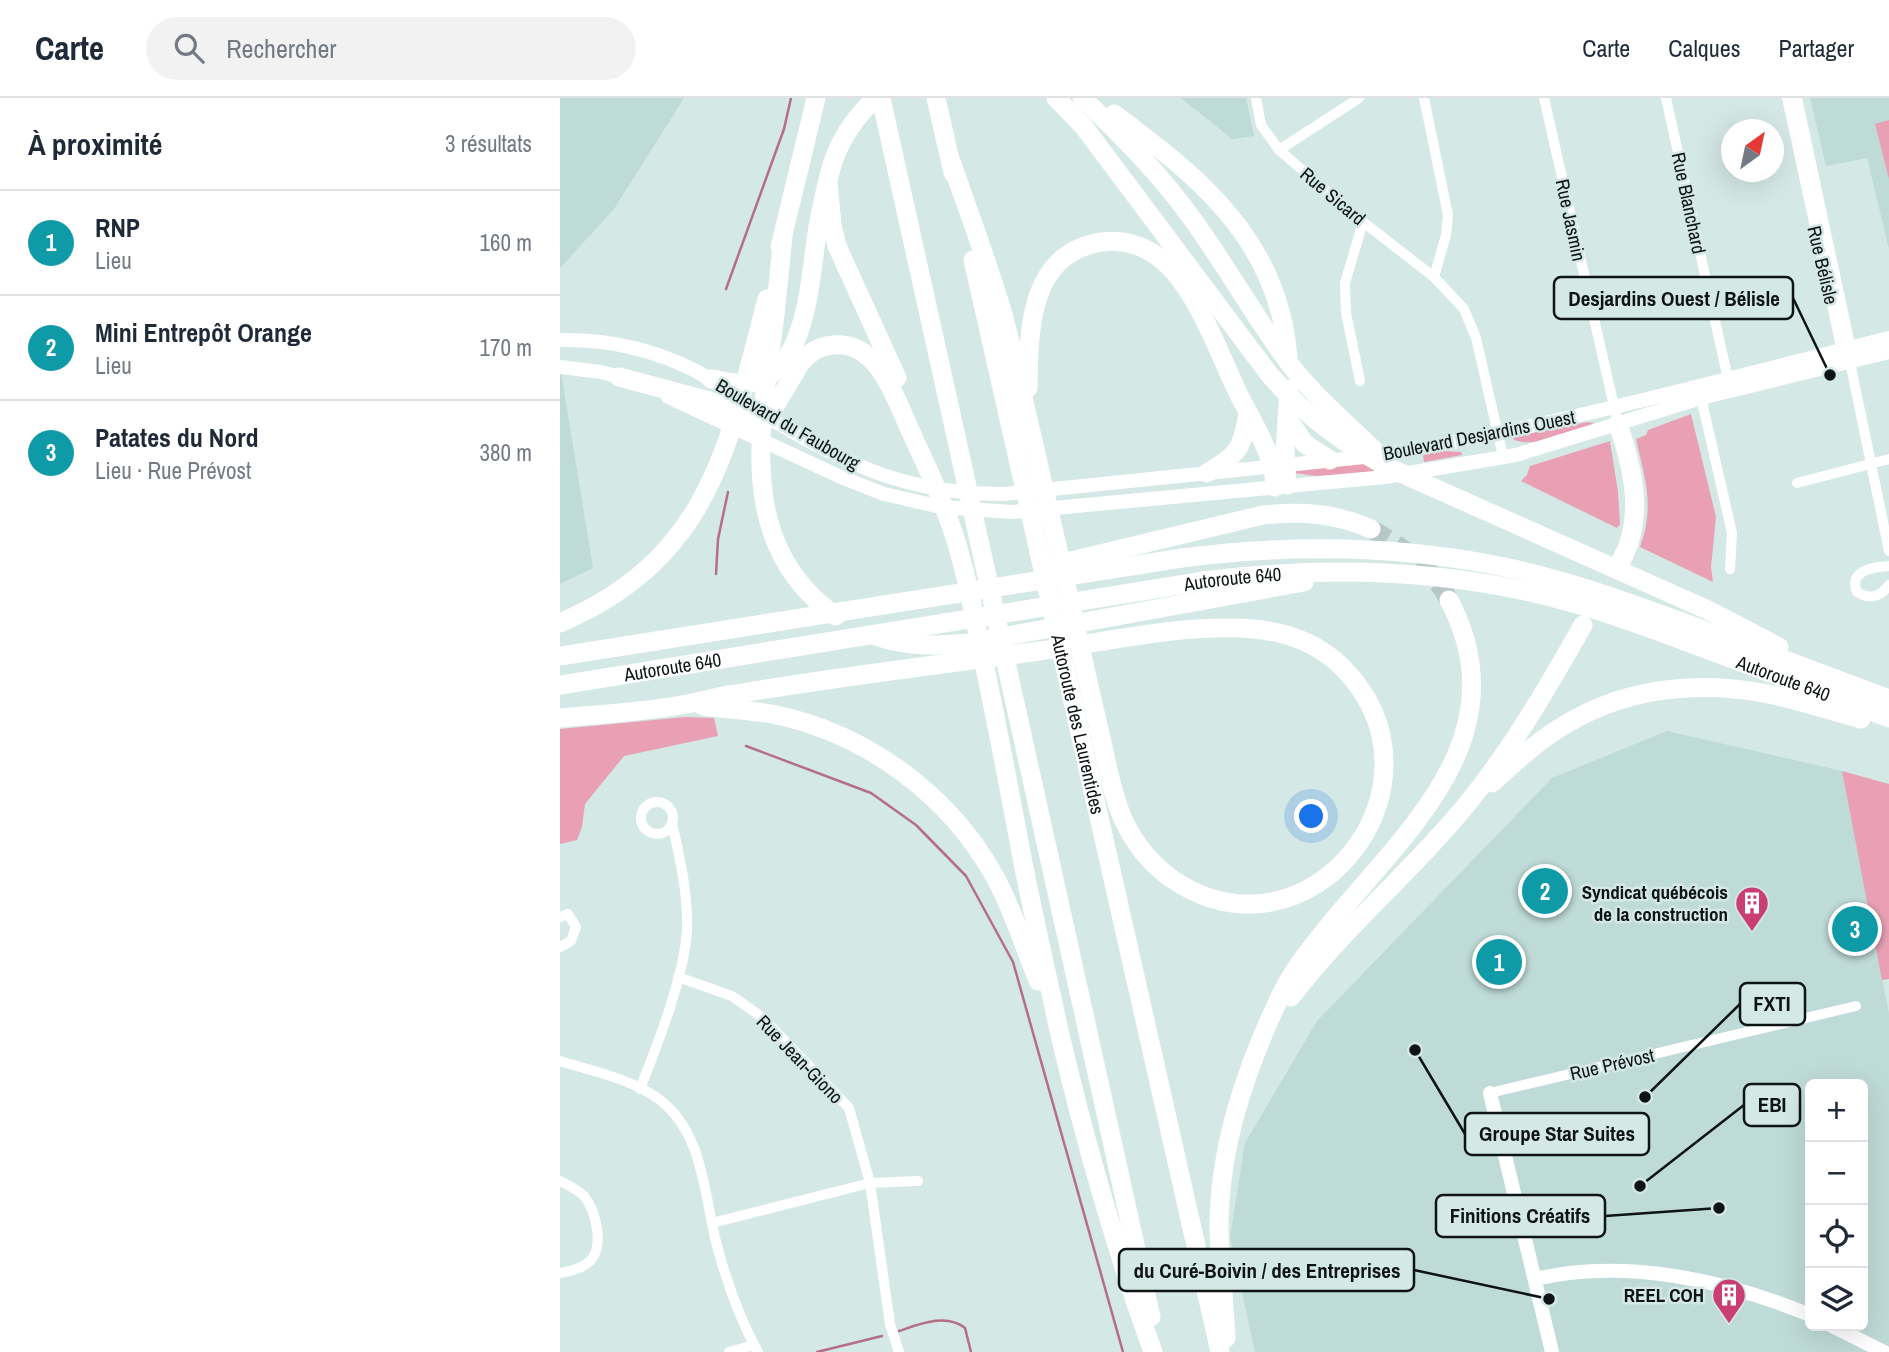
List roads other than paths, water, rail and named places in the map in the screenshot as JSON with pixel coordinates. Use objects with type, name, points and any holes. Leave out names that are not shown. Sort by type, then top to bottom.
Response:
[{"type":"highway","points":[[560,623],[609,598],[646,570],[669,547],[704,498],[729,442],[816,98]]},
{"type":"highway","points":[[711,379],[753,383],[768,376],[788,357],[802,323],[818,224],[839,148],[856,119],[878,98]]},
{"type":"highway","points":[[878,98],[1159,1352]]},
{"type":"highway","name":"Autoroute des Laurentides","points":[[936,98],[1220,1352]]},
{"type":"highway","points":[[1056,98],[1084,127],[1296,414],[1345,433]]},
{"type":"highway","points":[[1082,98],[1134,148],[1169,189],[1272,339],[1345,433],[1394,470],[1710,611],[1861,688]]},
{"type":"highway","points":[[1088,98],[1121,119],[1207,189],[1236,220],[1268,278],[1283,324],[1296,414],[1305,444],[1330,460]]},
{"type":"highway","points":[[560,718],[684,705],[732,694],[971,660],[1092,644],[1197,630],[1252,629],[1295,638],[1314,647],[1338,663],[1368,701],[1383,752],[1383,786],[1365,837],[1352,855],[1328,877],[1300,893],[1268,901],[1244,903],[1222,900],[1191,890],[1163,872],[1142,851],[1125,824],[1113,790],[1027,417],[1003,313],[951,161]]},
{"type":"highway","points":[[828,183],[832,225],[841,257],[983,561]]},
{"type":"highway","points":[[783,237],[760,457],[762,496],[771,530],[795,578],[816,601],[844,621],[885,639],[909,644],[933,646],[969,643],[1364,571]]},
{"type":"highway","points":[[1027,417],[1032,312],[1050,273],[1069,254],[1087,246],[1108,242],[1131,244],[1161,259],[1190,294],[1248,414],[1279,466]]},
{"type":"highway","points":[[620,377],[713,402],[762,423],[805,357],[819,348],[851,346],[873,361],[885,379],[942,502],[961,558],[1062,1044],[1121,1265],[1153,1352]]},
{"type":"highway","points":[[1208,473],[1239,449],[1248,414]]},
{"type":"highway","points":[[1281,486],[1279,466],[1296,414]]},
{"type":"highway","points":[[1615,415],[1636,506],[1633,532],[1621,561]]},
{"type":"highway","points":[[1071,567],[1246,518],[1289,512],[1331,515],[1371,529]]},
{"type":"highway","name":"Autoroute 640","points":[[560,656],[962,593],[1071,567],[1280,548],[1358,548],[1435,555],[1518,570],[1588,589],[1889,699]]},
{"type":"highway","name":"Autoroute 640","points":[[560,685],[1237,576],[1364,571],[1415,574],[1480,583],[1530,592],[1582,606],[1636,623],[1889,718]]},
{"type":"highway","points":[[1227,1352],[1219,1227],[1222,1184],[1238,1102],[1251,1063],[1282,992],[1298,965],[1429,804],[1457,755],[1468,721],[1472,678],[1465,637],[1449,600]]},
{"type":"highway","points":[[1468,804],[1537,705],[1583,625]]},
{"type":"highway","points":[[1267,1028],[1322,957],[1468,804],[1536,744],[1558,729],[1605,705],[1656,691],[1707,687],[1736,689],[1767,694],[1889,726]]},
{"type":"highway","points":[[684,705],[773,714],[820,727],[879,756],[928,793],[969,838],[999,885],[1018,927],[1062,1044]]},
{"type":"street","name":"Rue Sicard","points":[[1256,98],[1261,125],[1279,150],[1363,222],[1434,276],[1464,309],[1476,338],[1503,456]]},
{"type":"street","points":[[1279,150],[1359,98]]},
{"type":"street","points":[[1424,98],[1448,215],[1446,235],[1434,276]]},
{"type":"street","name":"Rue Jasmin","points":[[1545,98],[1615,415]]},
{"type":"street","name":"Rue Blanchard","points":[[1666,98],[1729,384]]},
{"type":"street","name":"Rue Bélisle","points":[[1787,98],[1806,165]]},
{"type":"street","name":"Rue Bélisle","points":[[1797,98],[1806,165],[1840,342],[1848,353],[1889,551]]},
{"type":"street","points":[[1360,381],[1346,313],[1345,283],[1363,222]]},
{"type":"street","name":"Boulevard Desjardins Ouest","points":[[1062,490],[1401,452],[1498,433],[1615,415],[1848,353],[1889,338]]},
{"type":"street","name":"Boulevard du Faubourg","points":[[560,340],[602,342],[675,361],[711,379],[730,394],[852,463],[922,486],[992,494],[1062,490]]},
{"type":"street","name":"Boulevard Desjardins Ouest","points":[[1848,353],[1889,352]]},
{"type":"street","name":"Boulevard du Faubourg","points":[[560,367],[620,377],[884,494],[929,505],[997,512],[1066,507]]},
{"type":"street","points":[[1699,391],[1732,533],[1730,569]]},
{"type":"street","name":"Boulevard Desjardins Ouest","points":[[1066,507],[1385,477],[1536,449],[1615,415]]},
{"type":"street","points":[[1797,482],[1889,459]]},
{"type":"street","points":[[1889,566],[1866,569],[1855,580],[1854,586],[1857,592],[1869,597],[1884,592],[1889,585]]},
{"type":"street","points":[[640,1089],[678,977],[687,931],[685,883],[672,823]]},
{"type":"street","points":[[560,917],[568,914],[576,927],[571,941],[560,947]]},
{"type":"street","name":"Rue Jean-Giono","points":[[678,977],[732,996],[762,1017],[849,1108],[870,1183],[890,1324],[899,1352]]},
{"type":"street","name":"Rue Prévost","points":[[1490,1093],[1856,1006]]},
{"type":"street","points":[[560,1061],[640,1089],[666,1105],[688,1133],[696,1154],[731,1293],[756,1348],[729,1352]]},
{"type":"street","points":[[1490,1093],[1552,1352]]},
{"type":"street","points":[[560,1181],[584,1196],[594,1216],[598,1242],[593,1259],[579,1269],[560,1273]]},
{"type":"street","points":[[712,1223],[870,1183],[918,1181]]},
{"type":"street","points":[[1535,1279],[1592,1271],[1668,1276],[1745,1292],[1805,1313]]},
{"type":"street","points":[[1842,1331],[1884,1352]]},
{"type":"waterway","points":[[726,289],[784,129],[791,98]]},
{"type":"waterway","points":[[716,574],[718,539],[728,492]]},
{"type":"waterway","points":[[746,746],[871,793],[916,825],[966,876],[1013,962],[1123,1352]]},
{"type":"waterway","points":[[899,1331],[933,1321],[950,1321],[965,1328],[971,1352]]},
{"type":"waterway","points":[[817,1352],[882,1336]]},
{"type":"tunnel","points":[[1371,529],[1394,543],[1425,568],[1449,600]]},
{"type":"place","name":"Desjardins Ouest / Bélisle","points":[[1830,375]]},
{"type":"place","name":"Mini Entrepôt Orange","points":[[1545,891]]},
{"type":"place","name":"Patates du Nord","points":[[1855,929]]},
{"type":"place","name":"Syndicat québécois de la construction","points":[[1752,933]]},
{"type":"place","name":"RNP","points":[[1499,962]]},
{"type":"place","name":"Groupe Star Suites","points":[[1415,1050]]},
{"type":"place","name":"FXTI","points":[[1645,1097]]},
{"type":"place","name":"EBI","points":[[1640,1186]]},
{"type":"place","name":"Finitions Créatifs","points":[[1719,1208]]},
{"type":"place","name":"du Curé-Boivin / des Entreprises","points":[[1549,1299]]},
{"type":"place","name":"REEL COH","points":[[1729,1325]]}]
